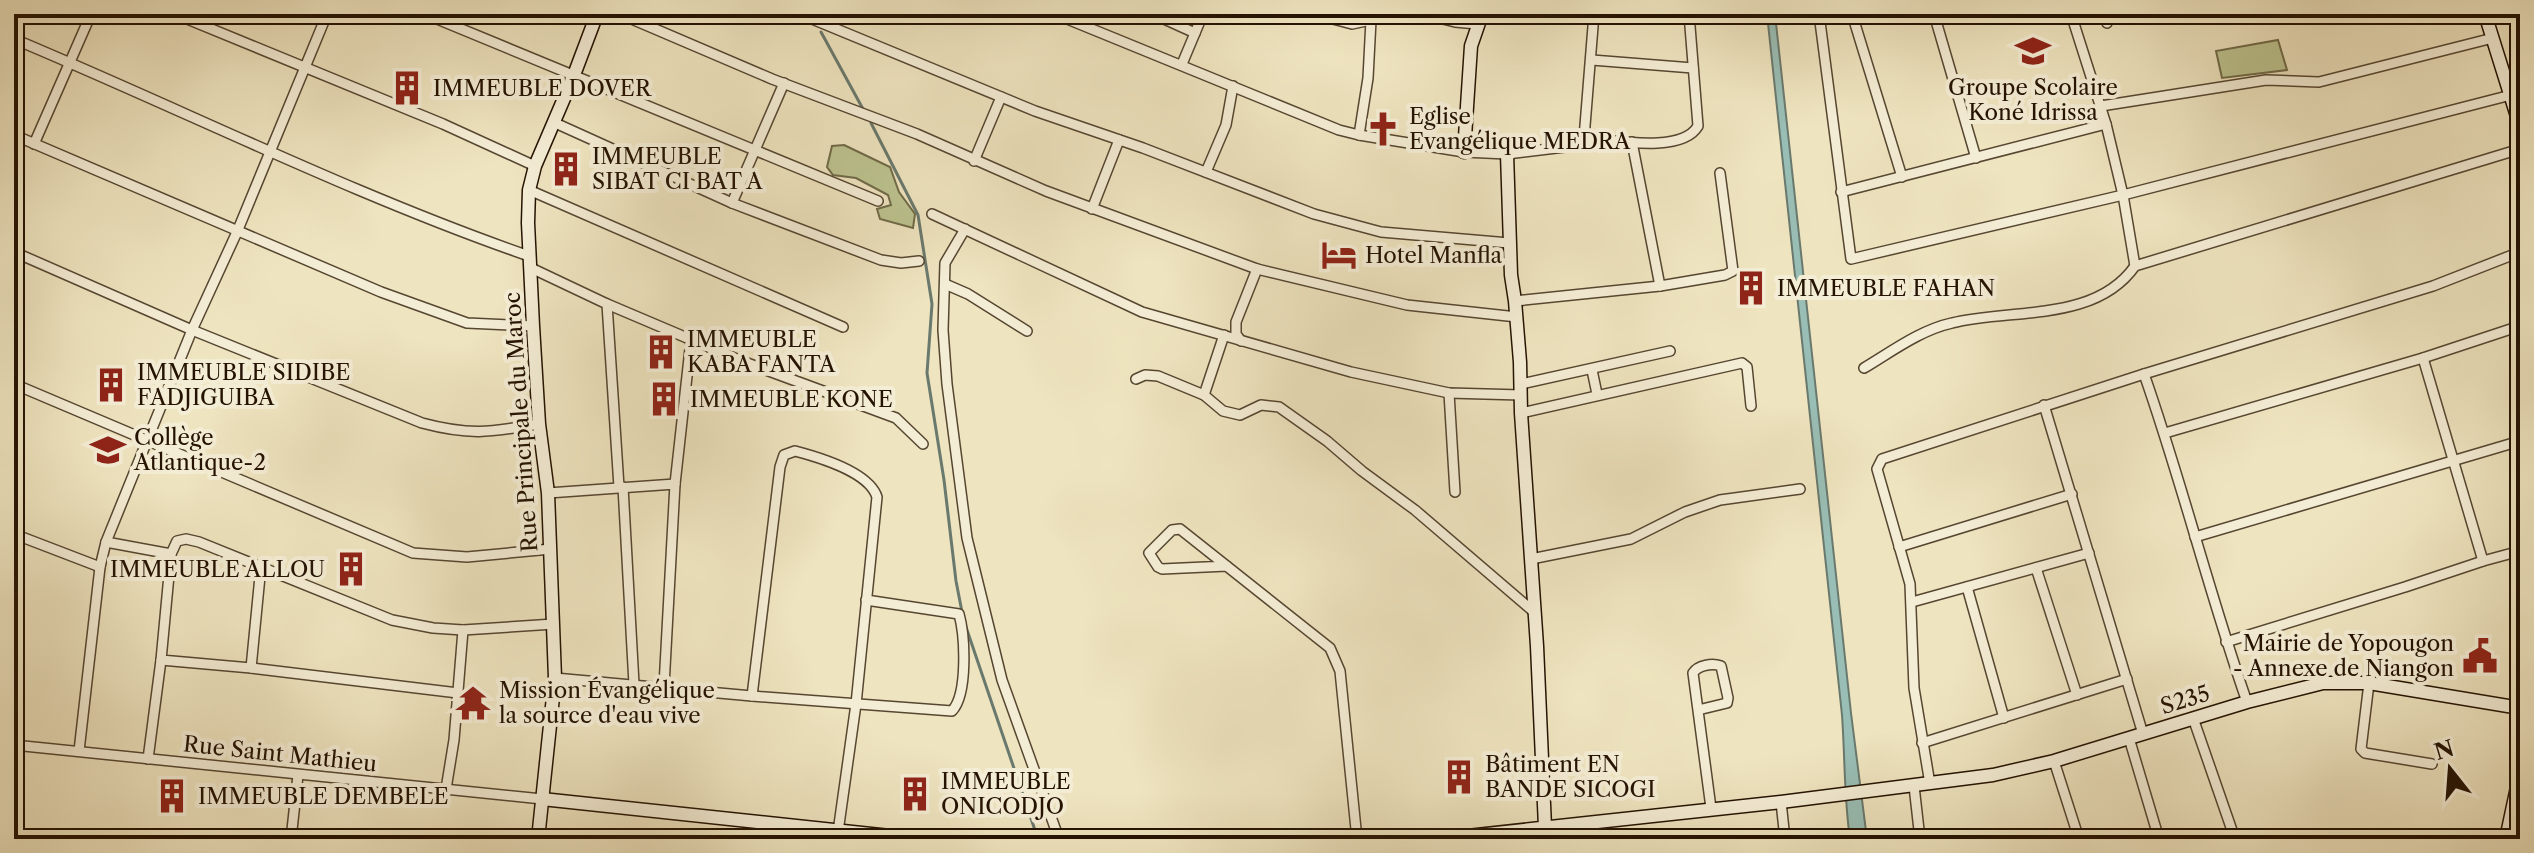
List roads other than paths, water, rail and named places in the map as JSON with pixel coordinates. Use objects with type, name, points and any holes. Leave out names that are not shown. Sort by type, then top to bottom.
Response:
[{"type":"street","points":[[34,144],[91,14]]},
{"type":"street","points":[[175,14],[443,124],[535,166]]},
{"type":"street","points":[[79,751],[100,567],[106,542],[192,330],[237,232],[327,14]]},
{"type":"street","points":[[425,14],[878,201]]},
{"type":"street","name":"Rue Principale du Maroc","points":[[538,839],[555,678],[548,493],[539,424],[533,326],[529,190],[535,166],[597,14]]},
{"type":"street","points":[[620,14],[660,33],[917,134],[1092,209],[1257,269],[1407,305],[1517,317]]},
{"type":"street","points":[[800,14],[1001,97],[1314,214],[1381,232],[1509,243]]},
{"type":"street","points":[[1055,14],[1339,130],[1464,152],[1507,154],[1573,146],[1584,138],[1664,143],[1693,134],[1698,126],[1689,14]]},
{"type":"street","points":[[1153,14],[1195,33]]},
{"type":"street","points":[[1182,64],[1203,14]]},
{"type":"street","points":[[1314,14],[1352,24],[1399,14]]},
{"type":"street","points":[[1423,14],[1455,22],[1480,19],[1470,55],[1464,152]]},
{"type":"street","points":[[1584,138],[1594,14]]},
{"type":"street","points":[[1819,14],[1849,254],[1851,259],[1856,260],[2511,95]]},
{"type":"street","points":[[1852,14],[1902,177]]},
{"type":"street","points":[[1934,14],[1976,158]]},
{"type":"street","points":[[2071,14],[2106,124],[2123,195],[2135,266]]},
{"type":"street","points":[[2485,14],[2518,109],[2520,126]]},
{"type":"street","points":[[1359,135],[1368,78],[1371,20]]},
{"type":"street","points":[[2101,106],[2266,80],[2319,82],[2493,38]]},
{"type":"street","points":[[14,39],[463,232],[530,262],[607,304],[829,395],[896,418],[923,444]]},
{"type":"street","points":[[1592,60],[1693,68]]},
{"type":"street","points":[[732,203],[784,83]]},
{"type":"street","points":[[1206,172],[1226,125],[1233,86]]},
{"type":"street","points":[[974,161],[1001,97]]},
{"type":"street","points":[[553,122],[732,203],[881,260],[901,263],[919,261]]},
{"type":"street","points":[[1841,192],[2106,124]]},
{"type":"street","points":[[14,135],[381,292],[467,323],[533,326]]},
{"type":"street","points":[[1092,209],[1119,140]]},
{"type":"street","points":[[1632,142],[1660,286]]},
{"type":"street","points":[[1864,368],[1920,335],[1950,323],[2057,309],[2097,297],[2119,284],[2135,266],[2520,149]]},
{"type":"street","points":[[1507,154],[1509,243],[1517,317],[1545,827]]},
{"type":"street","points":[[1515,301],[1660,286],[1733,271],[1720,173]]},
{"type":"street","points":[[529,190],[843,327]]},
{"type":"street","points":[[932,214],[1142,312],[1351,372],[1449,393],[1521,389],[1670,351]]},
{"type":"street","points":[[965,229],[945,263],[943,330],[967,538],[1002,680],[1059,839]]},
{"type":"street","points":[[14,252],[192,330],[404,416],[442,428],[483,433],[539,424]]},
{"type":"street","points":[[1930,784],[1914,688],[1912,602],[1906,567],[1877,469],[1882,459],[2044,405],[2433,286],[2520,252]]},
{"type":"street","points":[[1241,341],[1236,334],[1236,322],[1257,269]]},
{"type":"street","points":[[945,284],[968,294],[1027,331]]},
{"type":"street","points":[[607,304],[634,684]]},
{"type":"street","points":[[2165,433],[2423,358],[2520,326]]},
{"type":"street","points":[[1204,395],[1224,335]]},
{"type":"street","points":[[664,686],[675,484],[691,340]]},
{"type":"street","points":[[2423,358],[2483,561]]},
{"type":"street","points":[[1521,413],[1742,363],[1747,367],[1751,406]]},
{"type":"street","points":[[1592,370],[1597,394]]},
{"type":"street","points":[[2144,374],[2247,702]]},
{"type":"street","points":[[1136,379],[1145,375],[1158,376],[1204,395],[1223,411],[1240,415],[1261,405],[1279,407],[1415,510],[1534,612]]},
{"type":"street","points":[[14,384],[413,553],[467,557],[551,549]]},
{"type":"street","points":[[1449,393],[1455,492]]},
{"type":"street","points":[[2044,405],[2143,734]]},
{"type":"street","points":[[2195,537],[2520,441]]},
{"type":"street","points":[[752,696],[780,467],[784,455],[795,451],[834,463],[867,482],[876,492],[856,704],[837,834]]},
{"type":"street","points":[[548,493],[675,484]]},
{"type":"street","points":[[1531,559],[1631,539],[1685,512],[1720,500],[1800,489]]},
{"type":"street","points":[[1899,547],[2072,494]]},
{"type":"street","points":[[1227,566],[1162,569],[1149,553],[1176,528],[1227,566],[1330,648],[1340,671],[1357,839]]},
{"type":"street","points":[[14,534],[100,567]]},
{"type":"street","points":[[148,759],[171,554],[177,541],[186,539],[261,566],[392,620],[463,630],[554,624]]},
{"type":"street","points":[[106,542],[171,554]]},
{"type":"street","points":[[2226,642],[2520,551]]},
{"type":"street","points":[[1912,602],[2089,553]]},
{"type":"street","points":[[251,668],[261,566]]},
{"type":"street","points":[[2036,568],[2077,695]]},
{"type":"street","points":[[1967,587],[2004,718]]},
{"type":"street","points":[[555,678],[952,711],[958,702],[965,654],[960,616],[866,600]]},
{"type":"street","points":[[446,789],[463,630]]},
{"type":"street","points":[[161,660],[458,693]]},
{"type":"street","points":[[1698,710],[1727,703],[1721,666],[1717,664],[1700,667],[1693,673],[1711,808]]},
{"type":"street","points":[[1922,743],[2127,679]]},
{"type":"street","name":"S235","points":[[1440,839],[1781,802],[1993,775],[2054,761],[2247,702],[2323,683],[2369,683],[2520,708]]},
{"type":"street","points":[[2369,683],[2361,749],[2365,753],[2432,764]]},
{"type":"street","points":[[2193,718],[2235,839]]},
{"type":"street","points":[[2129,738],[2159,839]]},
{"type":"street","name":"Rue Saint Mathieu","points":[[14,745],[542,799]]},
{"type":"street","points":[[2054,761],[2079,839]]},
{"type":"street","points":[[2506,839],[2518,796],[2520,773]]},
{"type":"street","points":[[291,839],[298,775]]},
{"type":"street","points":[[1914,786],[1920,839]]},
{"type":"street","points":[[542,799],[837,834],[918,839]]},
{"type":"street","points":[[1781,802],[1785,839]]},
{"type":"street","points":[[1561,825],[1563,839]]},
{"type":"water","points":[[1767,14],[1775,14],[1867,839],[1850,839],[1848,824],[1842,715]]},
{"type":"waterway","points":[[821,32],[863,109]]},
{"type":"waterway","points":[[871,123],[918,215],[932,304],[927,373],[962,612]]},
{"type":"waterway","points":[[966,627],[1038,839]]},
{"type":"place","name":"Groupe Scolaire Koné Idrissa","points":[[2033,51]]},
{"type":"place","name":"IMMEUBLE DOVER","points":[[407,88]]},
{"type":"place","name":"Eglise Evangélique MEDRA","points":[[1383,129]]},
{"type":"place","name":"IMMEUBLE SIBAT CI BAT A","points":[[566,169]]},
{"type":"place","name":"Hotel Manfla","points":[[1339,255]]},
{"type":"place","name":"IMMEUBLE FAHAN","points":[[1751,288]]},
{"type":"place","name":"IMMEUBLE KABA FANTA","points":[[661,352]]},
{"type":"place","name":"IMMEUBLE SIDIBE FADJIGUIBA","points":[[111,385]]},
{"type":"place","name":"IMMEUBLE KONE","points":[[664,399]]},
{"type":"place","name":"Collège Atlantique-2","points":[[108,450]]},
{"type":"place","name":"IMMEUBLE ALLOU","points":[[351,569]]},
{"type":"place","name":"Mairie de Yopougon - Annexe de Niangon","points":[[2480,656]]},
{"type":"place","name":"Mission Évangélique la source d'eau vive","points":[[473,703]]},
{"type":"place","name":"Bâtiment EN BANDE SICOGI","points":[[1459,777]]},
{"type":"place","name":"IMMEUBLE ONICODJO","points":[[915,794]]},
{"type":"place","name":"IMMEUBLE DEMBELE","points":[[172,796]]}]
